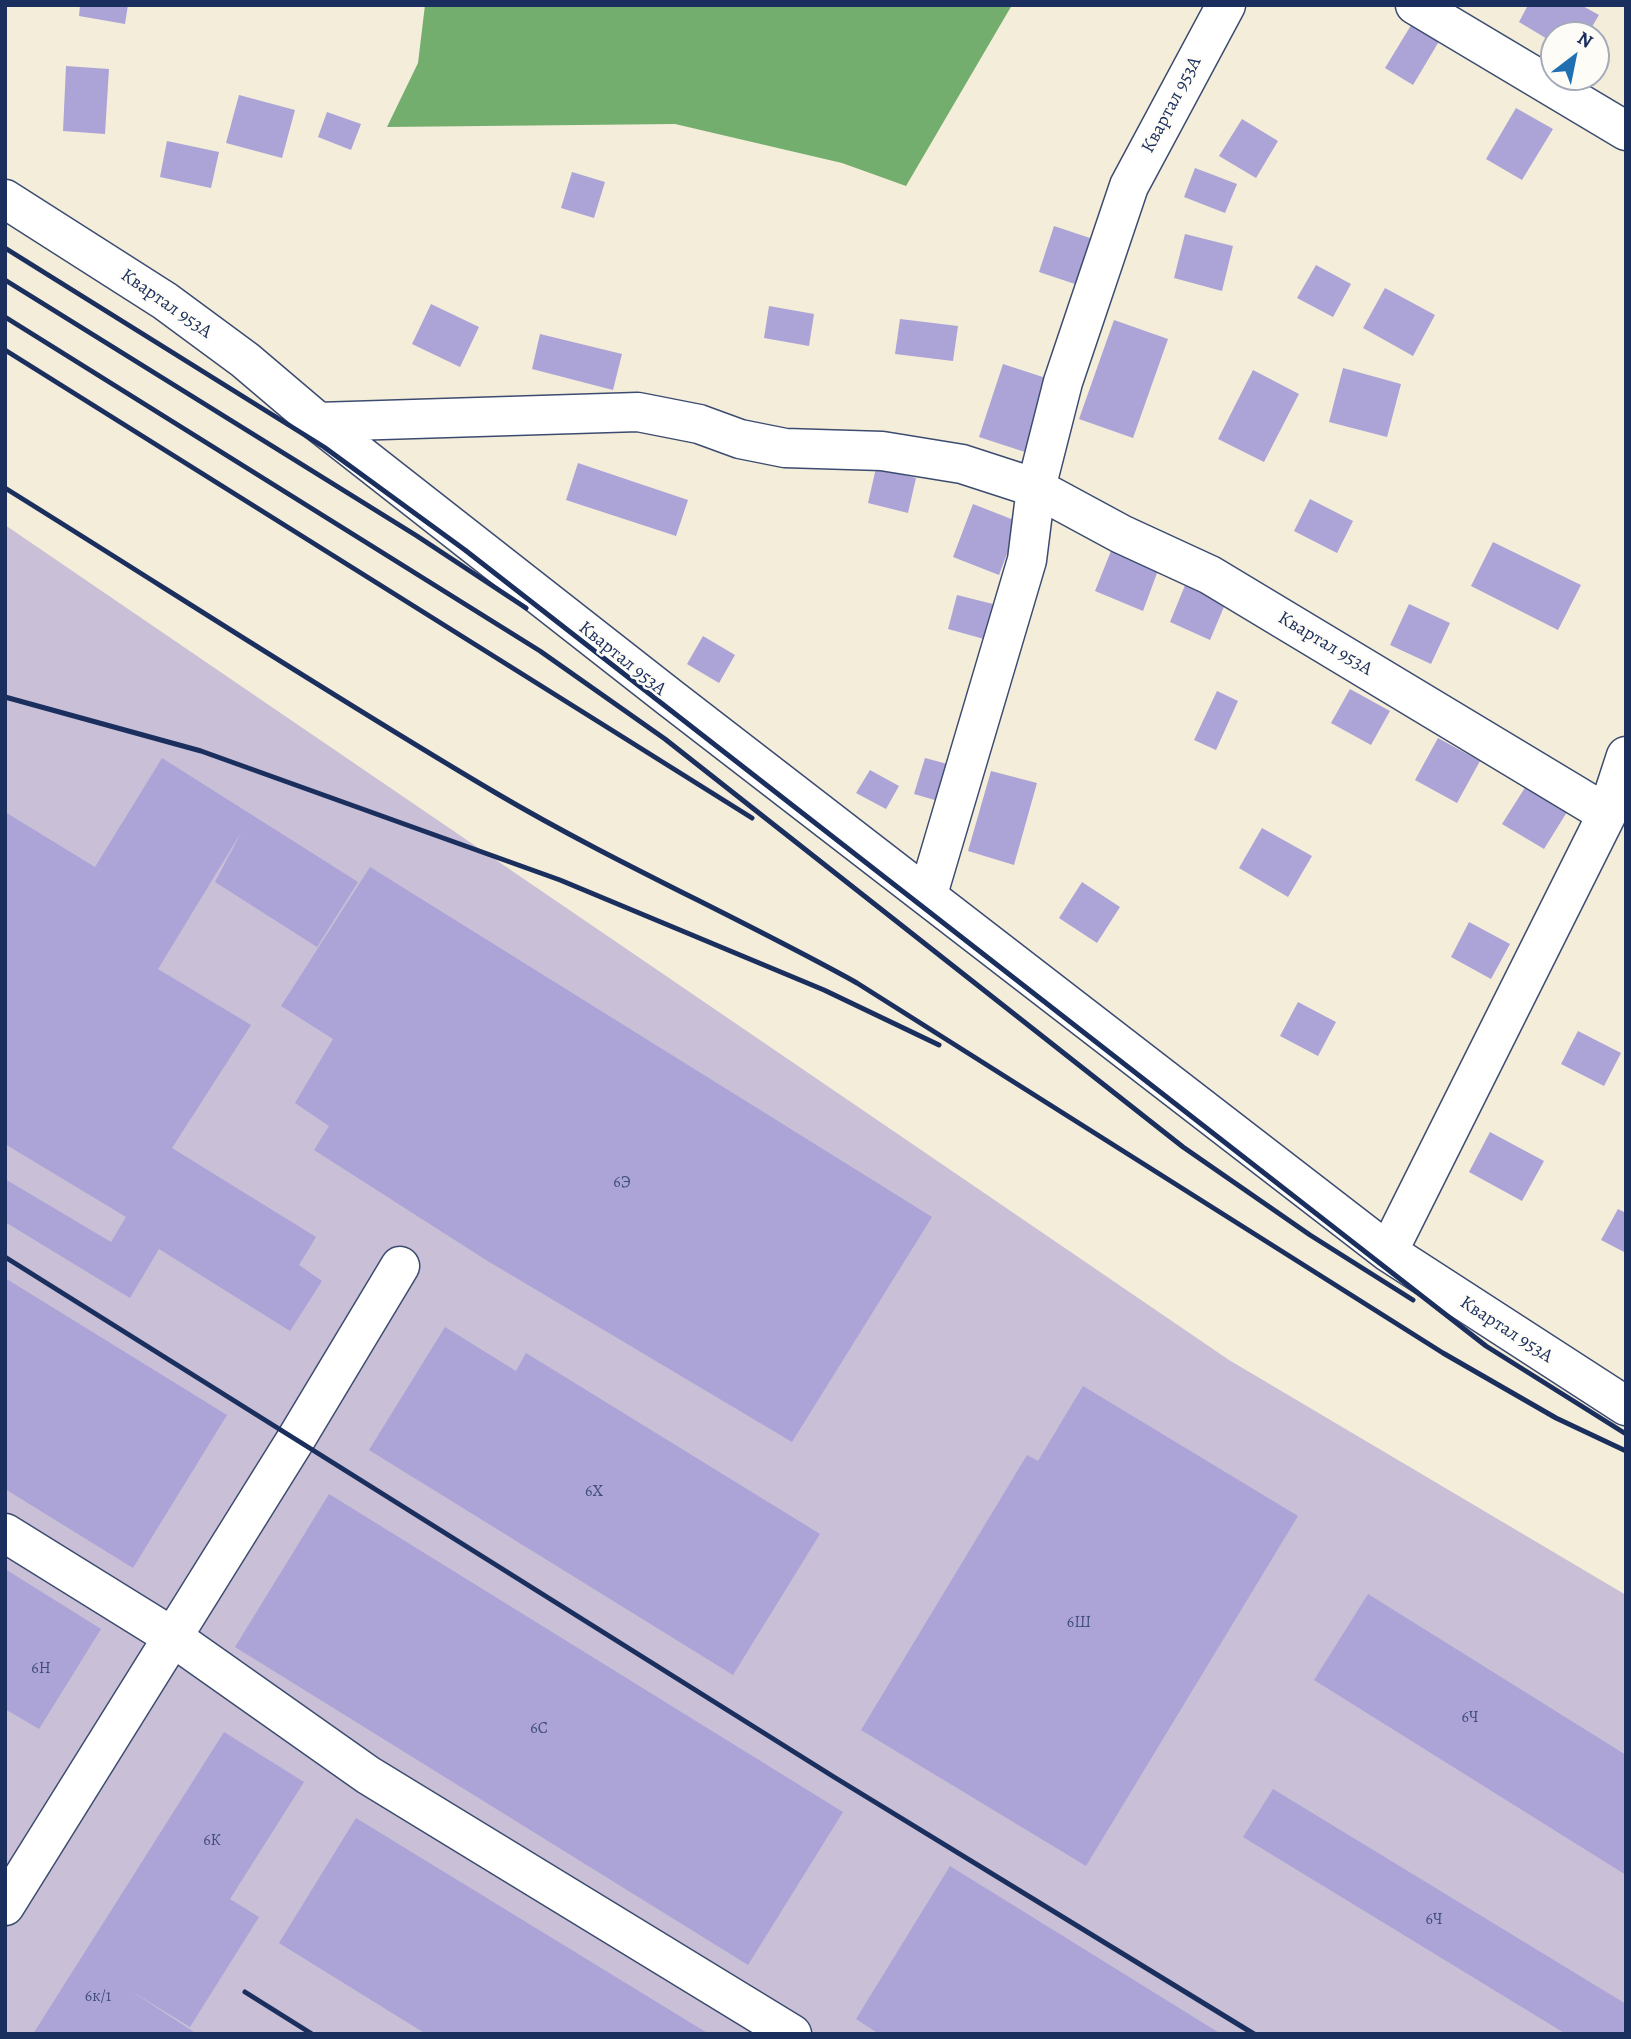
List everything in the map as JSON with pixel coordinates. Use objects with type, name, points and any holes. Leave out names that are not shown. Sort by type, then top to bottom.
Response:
[{"type":"street","name":"Квартал 953А","points":[[928,894],[1027,560],[1036,488],[1063,382],[1129,186],[1226,5]]},
{"type":"street","points":[[1415,5],[1626,131]]},
{"type":"street","name":"Квартал 953А","points":[[5,199],[165,301],[245,360],[318,422],[669,697],[928,894],[1388,1252],[1626,1406]]},
{"type":"street","name":"Квартал 953А","points":[[318,422],[638,412],[699,424],[740,439],[785,448],[882,451],[962,464],[1036,488],[1121,534],[1210,575],[1607,814]]},
{"type":"street","points":[[1388,1252],[1607,814],[1626,756]]},
{"type":"street","points":[[5,1906],[296,1439],[400,1266]]},
{"type":"street","points":[[5,1533],[171,1636],[368,1775],[792,2034]]},
{"type":"shaded area","points":[[5,525],[1229,1360],[1626,1595],[1626,2034],[5,2034]]},
{"type":"green space","points":[[425,5],[1012,5],[906,186],[842,163],[675,124],[387,127],[418,63]]},
{"type":"building","points":[[80,5],[128,5],[125,24],[79,16]]},
{"type":"building","points":[[1528,5],[1581,5],[1599,15],[1595,21],[1540,21],[1540,35],[1519,22]]},
{"type":"building","points":[[1413,22],[1441,38],[1413,85],[1385,68]]},
{"type":"building","points":[[66,66],[109,69],[105,134],[63,131]]},
{"type":"building","points":[[239,95],[295,110],[282,158],[226,143]]},
{"type":"building","points":[[1516,108],[1553,129],[1522,180],[1486,159]]},
{"type":"building","points":[[327,112],[361,124],[351,150],[318,137]]},
{"type":"building","points":[[1242,119],[1278,141],[1256,178],[1219,156]]},
{"type":"building","points":[[167,141],[219,152],[211,188],[160,177]]},
{"type":"building","points":[[1195,168],[1237,184],[1225,213],[1184,197]]},
{"type":"building","points":[[572,172],[605,182],[594,218],[561,208]]},
{"type":"building","points":[[1054,226],[1096,240],[1081,286],[1039,272]]},
{"type":"building","points":[[1185,234],[1233,246],[1222,291],[1174,278]]},
{"type":"building","points":[[1316,265],[1351,284],[1333,317],[1297,298]]},
{"type":"building","points":[[1385,288],[1435,315],[1413,356],[1363,328]]},
{"type":"building","points":[[431,304],[479,327],[460,367],[412,344]]},
{"type":"building","points":[[769,306],[814,314],[809,346],[764,338]]},
{"type":"building","points":[[900,319],[958,326],[953,361],[895,354]]},
{"type":"building","points":[[1114,320],[1168,339],[1133,438],[1079,419]]},
{"type":"building","points":[[540,334],[622,354],[613,390],[532,369]]},
{"type":"building","points":[[1003,364],[1052,380],[1028,453],[979,437]]},
{"type":"building","points":[[1343,368],[1401,384],[1387,437],[1329,422]]},
{"type":"building","points":[[1253,370],[1299,394],[1264,462],[1218,439]]},
{"type":"building","points":[[578,463],[688,500],[676,536],[566,500]]},
{"type":"building","points":[[876,468],[916,478],[908,513],[868,503]]},
{"type":"building","points":[[1310,499],[1353,521],[1337,553],[1294,531]]},
{"type":"building","points":[[973,504],[1019,522],[999,575],[953,557]]},
{"type":"building","points":[[1493,542],[1581,585],[1558,630],[1471,586]]},
{"type":"building","points":[[1113,546],[1160,565],[1143,611],[1095,591]]},
{"type":"building","points":[[1188,578],[1229,595],[1210,640],[1170,622]]},
{"type":"building","points":[[957,595],[993,604],[984,639],[948,629]]},
{"type":"building","points":[[1409,604],[1450,623],[1431,664],[1390,645]]},
{"type":"building","points":[[703,636],[735,655],[719,683],[687,664]]},
{"type":"building","points":[[1350,689],[1390,711],[1371,745],[1331,723]]},
{"type":"building","points":[[1217,691],[1238,701],[1216,750],[1194,740]]},
{"type":"building","points":[[1438,738],[1480,761],[1457,803],[1415,780]]},
{"type":"building","points":[[162,758],[358,882],[317,947],[215,882],[242,831],[158,969],[251,1025],[172,1148],[316,1237],[299,1265],[322,1281],[290,1331],[159,1249],[130,1298],[5,1222],[5,1179],[111,1242],[126,1217],[5,1144],[5,812],[95,867]]},
{"type":"building","points":[[925,758],[955,766],[945,803],[914,794]]},
{"type":"building","points":[[870,770],[899,786],[886,809],[856,793]]},
{"type":"building","points":[[991,771],[1037,783],[1014,865],[968,851]]},
{"type":"building","points":[[1526,786],[1567,812],[1544,849],[1502,824]]},
{"type":"building","points":[[1262,828],[1312,856],[1288,897],[1239,868]]},
{"type":"building","points":[[370,867],[932,1217],[792,1442],[486,1260],[314,1150],[329,1126],[295,1103],[333,1039],[281,1006]]},
{"type":"building","points":[[1082,882],[1120,907],[1097,943],[1059,918]]},
{"type":"building","points":[[1469,922],[1510,944],[1491,979],[1451,957]]},
{"type":"building","points":[[1298,1002],[1336,1022],[1318,1056],[1280,1036]]},
{"type":"building","points":[[1578,1031],[1621,1053],[1604,1086],[1561,1064]]},
{"type":"building","points":[[1490,1132],[1544,1161],[1522,1201],[1469,1172]]},
{"type":"building","points":[[1618,1209],[1626,1213],[1626,1253],[1601,1240]]},
{"type":"building","points":[[5,1278],[227,1415],[133,1568],[5,1489]]},
{"type":"building","points":[[445,1327],[516,1371],[526,1353],[820,1534],[733,1675],[369,1450]]},
{"type":"building","points":[[1083,1386],[1298,1516],[1086,1866],[861,1730],[1027,1455],[1038,1461]]},
{"type":"building","points":[[329,1494],[843,1812],[748,1965],[235,1647]]},
{"type":"building","points":[[5,1569],[101,1629],[39,1729],[5,1709]]},
{"type":"building","points":[[1368,1594],[1626,1755],[1626,1875],[1314,1680]]},
{"type":"building","points":[[224,1732],[304,1782],[230,1899],[259,1917],[190,2027],[131,1991],[197,2034],[33,2034]]},
{"type":"building","points":[[1273,1789],[1626,2004],[1626,2034],[1566,2034],[1243,1837]]},
{"type":"building","points":[[356,1818],[709,2034],[426,2034],[279,1943]]},
{"type":"building","points":[[950,1866],[1221,2034],[879,2034],[856,2019]]},
{"type":"railway","points":[[5,248],[324,447],[465,550],[1486,1346],[1626,1434]]},
{"type":"railway","points":[[5,280],[417,536],[526,608]]},
{"type":"railway","points":[[5,317],[540,651],[665,739],[1183,1147],[1310,1235],[1413,1300]]},
{"type":"railway","points":[[5,350],[752,818]]},
{"type":"railway","points":[[5,488],[496,793],[585,843],[857,983],[1443,1353],[1556,1418],[1626,1451]]},
{"type":"railway","points":[[5,697],[201,751],[560,880],[824,990],[939,1045]]},
{"type":"railway","points":[[5,1257],[834,1777],[1254,2034]]},
{"type":"railway","points":[[245,1992],[312,2034]]}]
